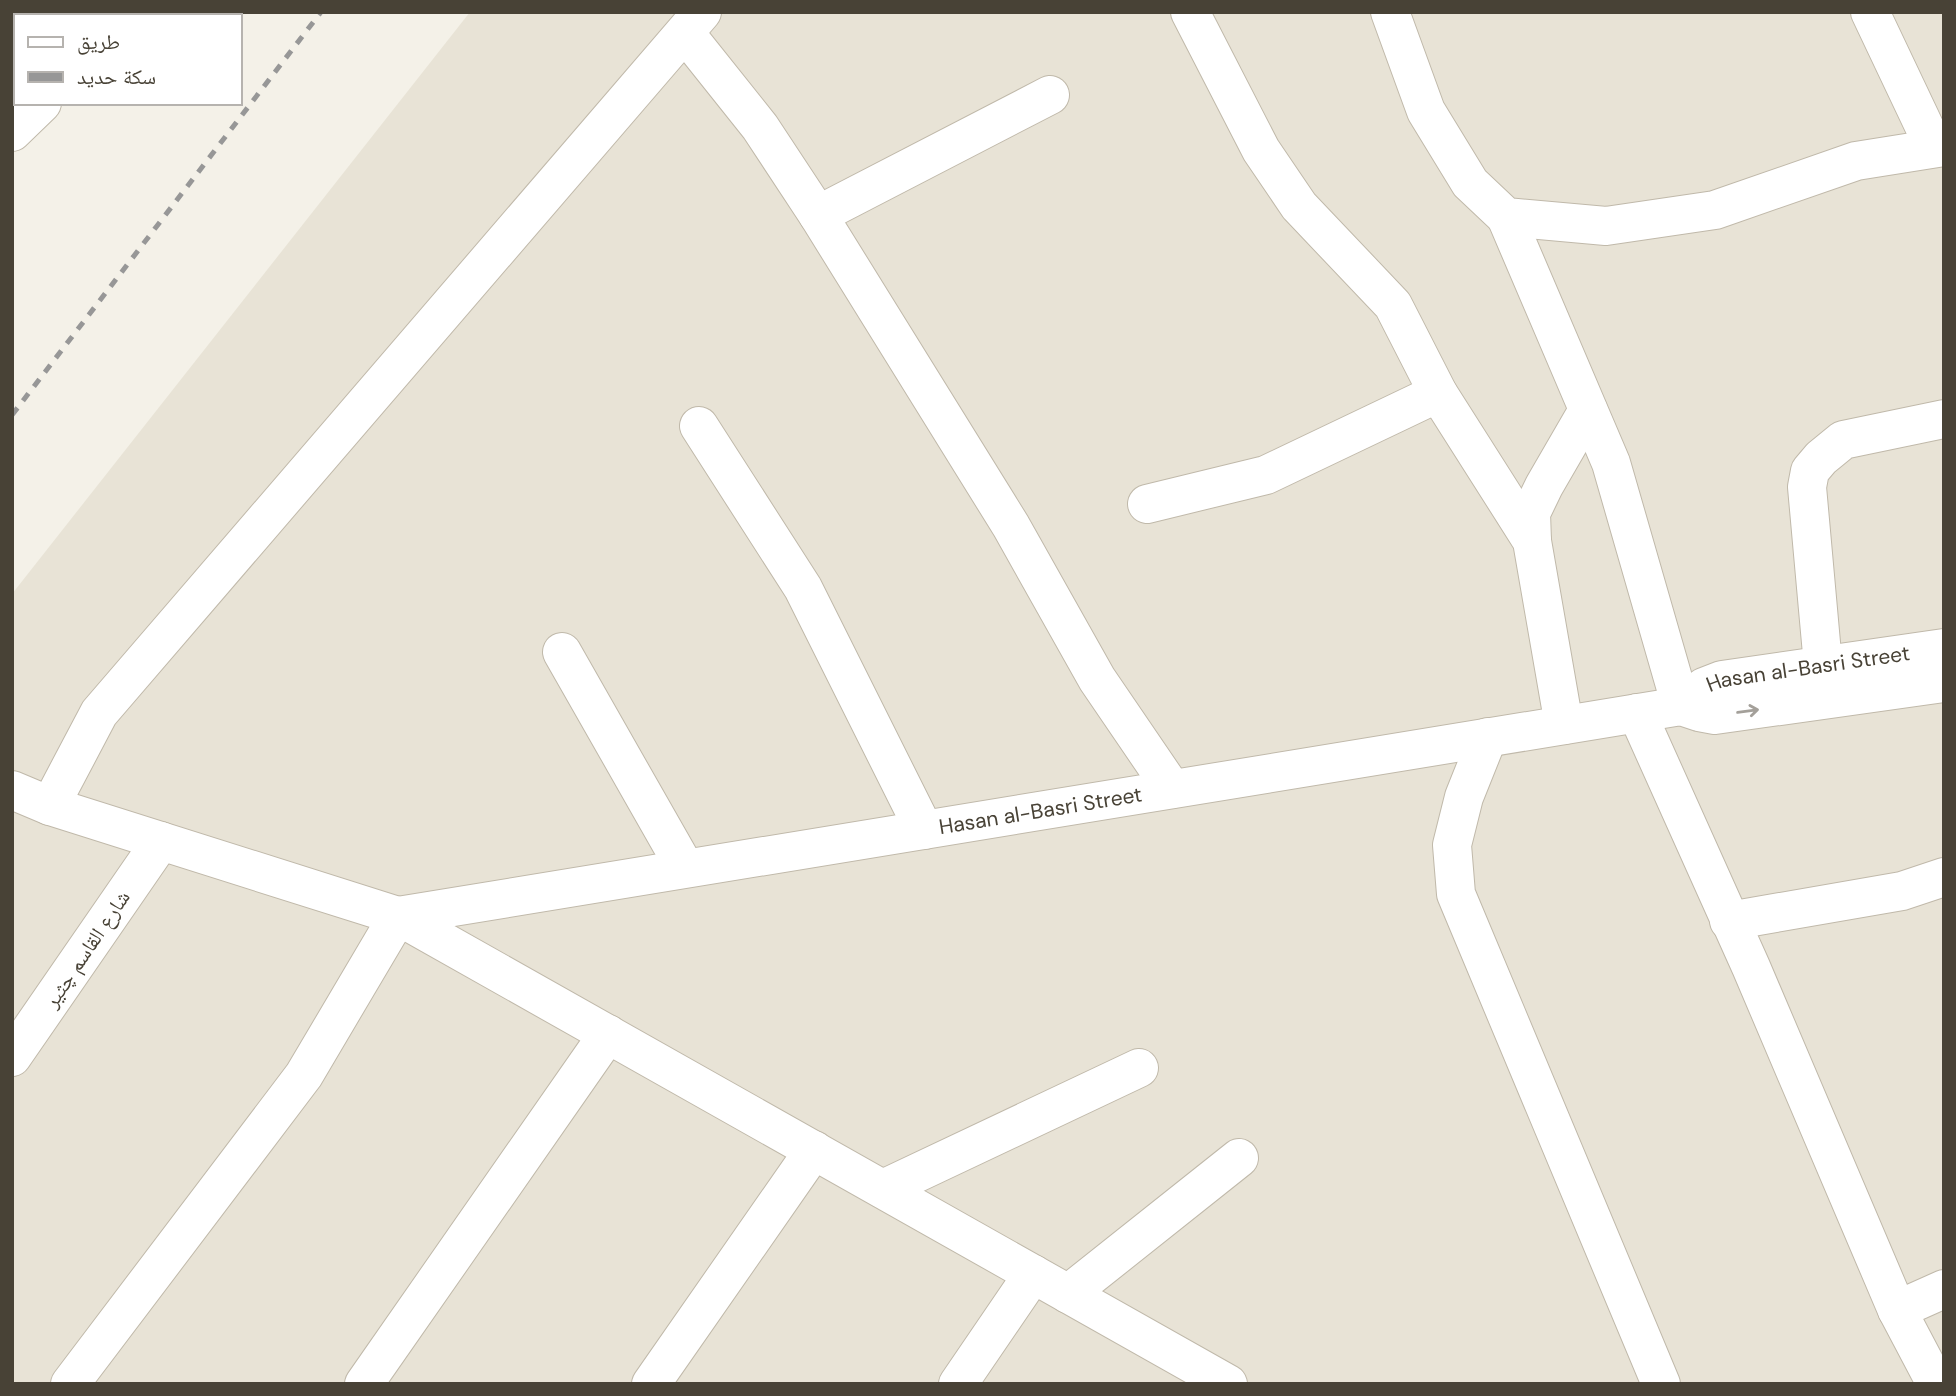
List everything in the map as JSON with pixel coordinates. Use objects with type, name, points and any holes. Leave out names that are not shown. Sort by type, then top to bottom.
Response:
[{"type":"street","points":[[1189,12],[1261,149],[1299,206],[1393,305],[1438,393],[1532,541]]},
{"type":"street","points":[[1390,12],[1426,111],[1470,183],[1506,217],[1611,463],[1681,706]]},
{"type":"street","points":[[1506,217],[1606,226],[1715,210],[1856,161],[1939,147],[1870,12]]},
{"type":"street","points":[[50,806],[99,713],[694,22],[818,215],[1011,526],[1097,679],[1172,789]]},
{"type":"street","points":[[818,215],[1049,95]]},
{"type":"street","points":[[12,132],[40,105]]},
{"type":"street","points":[[1147,504],[1266,475],[1438,393]]},
{"type":"street","points":[[1564,725],[1532,541],[1531,513],[1588,410]]},
{"type":"street","points":[[1823,665],[1807,486],[1810,471],[1843,440],[1944,419]]},
{"type":"street","points":[[699,426],[803,588],[924,830]]},
{"type":"street","name":"Hasan al-Basri Street","points":[[1681,706],[1704,687],[1722,680],[1944,648]]},
{"type":"street","points":[[562,652],[685,868]]},
{"type":"street","name":"Hasan al-Basri Street","points":[[398,916],[1681,706],[1715,715],[1944,683]]},
{"type":"street","points":[[1637,713],[1730,921],[1897,1310],[1936,1384]]},
{"type":"street","points":[[1489,737],[1464,797],[1452,845],[1455,894],[1661,1384]]},
{"type":"street","points":[[12,790],[50,806],[398,916],[1228,1384]]},
{"type":"street","name":"شارع القاسم چثير","points":[[12,1057],[161,841]]},
{"type":"street","points":[[1730,921],[1902,891],[1944,877]]},
{"type":"street","points":[[70,1384],[304,1075],[398,916]]},
{"type":"street","points":[[364,1384],[608,1034]]},
{"type":"street","points":[[883,1189],[1139,1068]]},
{"type":"street","points":[[651,1384],[814,1150]]},
{"type":"street","points":[[1068,1294],[1239,1158]]},
{"type":"street","points":[[958,1384],[1033,1274]]},
{"type":"street","points":[[1897,1310],[1944,1289]]},
{"type":"shaded area","points":[[470,12],[1944,12],[1944,1384],[12,1384],[12,594]]},
{"type":"railway","points":[[12,415],[321,12]]}]
